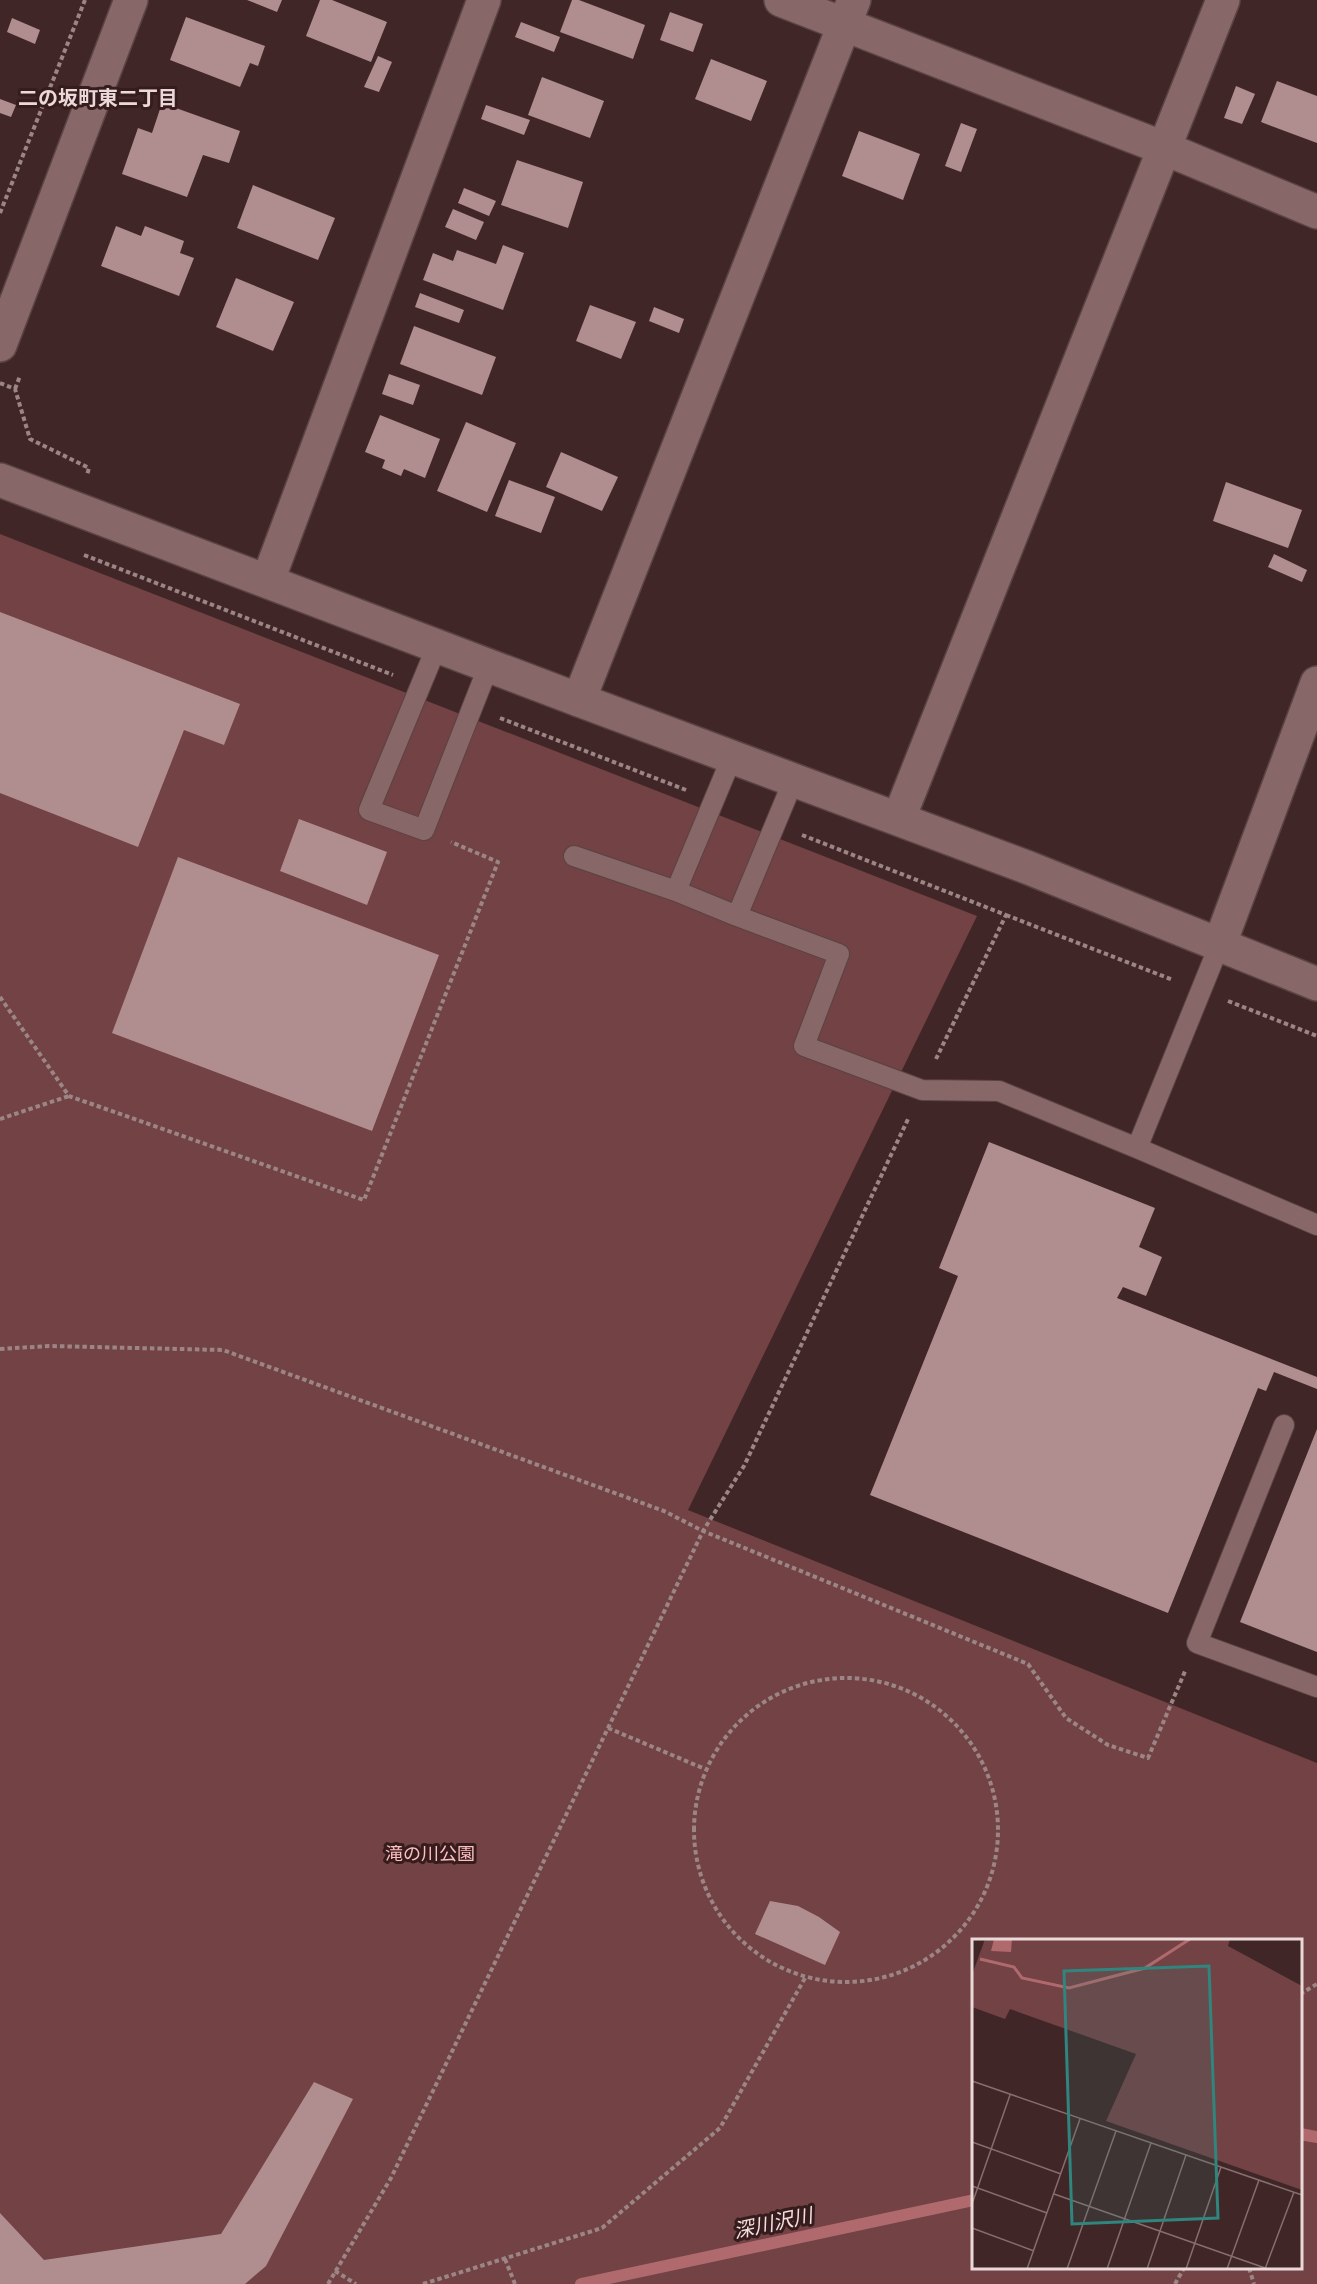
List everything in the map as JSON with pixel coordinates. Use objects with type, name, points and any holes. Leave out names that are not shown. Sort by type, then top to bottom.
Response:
[{"type":"street","points":[[0,345],[131,0]]},
{"type":"street","points":[[268,580],[484,0]]},
{"type":"street","points":[[781,0],[849,13],[1317,212]]},
{"type":"street","points":[[899,818],[1166,149],[1223,0]]},
{"type":"street","points":[[579,700],[849,13]]},
{"type":"street","points":[[0,480],[579,700],[899,818],[1317,984]]},
{"type":"street","points":[[1219,946],[1317,683]]},
{"type":"lane","points":[[437,646],[369,810],[424,830],[489,665]]},
{"type":"lane","points":[[676,891],[732,757]]},
{"type":"lane","points":[[737,916],[794,780]]},
{"type":"lane","points":[[574,856],[676,891],[839,954],[804,1046],[922,1090],[999,1090],[1317,1225]]},
{"type":"lane","points":[[1137,1148],[1219,946]]},
{"type":"lane","points":[[1284,1425],[1197,1643],[1317,1688]]},
{"type":"path","points":[[0,213],[85,0]]},
{"type":"path","points":[[0,383],[15,389],[30,439],[89,468],[78,509]]},
{"type":"path","points":[[83,555],[420,686]]},
{"type":"path","points":[[474,707],[714,801]]},
{"type":"path","points":[[775,825],[1317,1036]]},
{"type":"path","points":[[0,997],[69,1096],[364,1200],[498,862],[424,830]]},
{"type":"path","points":[[327,2284],[391,2178],[703,1531],[744,1466],[1006,915]]},
{"type":"path","points":[[0,1119],[69,1096]]},
{"type":"path","points":[[0,1349],[49,1346],[224,1350],[664,1511],[703,1531],[1028,1664],[1066,1718],[1108,1745],[1148,1758],[1197,1643]]},
{"type":"path","points":[[868,1678],[916,1694],[956,1723],[984,1764],[999,1812],[996,1861],[978,1908],[947,1946],[904,1972],[865,1981],[855,1983],[805,1978],[758,1956],[721,1919],[698,1872],[693,1820],[705,1769],[732,1728],[771,1697],[818,1680],[868,1678]]},
{"type":"path","points":[[608,1728],[705,1769]]},
{"type":"path","points":[[423,2284],[602,2228],[720,2128],[805,1978]]},
{"type":"path","points":[[1302,1993],[1317,1984]]},
{"type":"path","points":[[505,2259],[515,2284]]},
{"type":"path","points":[[1175,2284],[1183,2269]]},
{"type":"path","points":[[1249,2269],[1254,2284]]},
{"type":"path","points":[[335,2271],[356,2284]]},
{"type":"green space","name":"滝の川公園","points":[[0,534],[977,916],[688,1510],[1317,1763],[1317,2284],[0,2284]]},
{"type":"building","points":[[247,0],[282,0],[277,12]]},
{"type":"building","points":[[320,0],[332,0],[387,22],[371,62],[306,36]]},
{"type":"building","points":[[572,0],[579,0],[645,25],[633,59],[560,32]]},
{"type":"building","points":[[670,12],[703,24],[693,52],[660,40]]},
{"type":"building","points":[[186,17],[265,46],[258,66],[250,63],[240,87],[170,60]]},
{"type":"building","points":[[12,18],[40,30],[35,44],[7,32]]},
{"type":"building","points":[[521,22],[560,37],[554,52],[515,37]]},
{"type":"building","points":[[378,56],[392,62],[379,92],[364,87]]},
{"type":"building","points":[[711,59],[767,81],[751,121],[695,99]]},
{"type":"building","points":[[542,77],[604,101],[590,138],[528,115]]},
{"type":"building","points":[[1277,81],[1317,96],[1317,143],[1261,122]]},
{"type":"building","points":[[1236,86],[1255,94],[1242,124],[1224,118]]},
{"type":"building","points":[[0,99],[16,105],[11,117],[0,113]]},
{"type":"building","points":[[162,103],[240,131],[229,163],[203,155],[187,197],[122,174],[138,128],[152,133]]},
{"type":"building","points":[[486,105],[530,120],[524,135],[481,119]]},
{"type":"building","points":[[961,123],[977,129],[961,172],[945,166]]},
{"type":"building","points":[[859,131],[920,154],[903,200],[842,176]]},
{"type":"building","points":[[517,160],[583,182],[568,228],[501,205]]},
{"type":"building","points":[[253,185],[335,218],[318,260],[237,228]]},
{"type":"building","points":[[464,188],[496,201],[489,216],[458,203]]},
{"type":"building","points":[[453,209],[484,222],[476,240],[445,227]]},
{"type":"building","points":[[116,226],[141,236],[145,226],[184,241],[180,253],[194,258],[179,296],[101,266]]},
{"type":"building","points":[[503,245],[524,253],[503,310],[423,280],[433,253],[453,261],[457,250],[496,264]]},
{"type":"building","points":[[236,278],[294,302],[273,351],[216,327]]},
{"type":"building","points":[[420,293],[464,310],[459,323],[415,307]]},
{"type":"building","points":[[590,305],[636,322],[621,359],[576,341]]},
{"type":"building","points":[[654,307],[684,319],[679,333],[649,321]]},
{"type":"building","points":[[414,326],[496,357],[482,395],[400,364]]},
{"type":"building","points":[[389,374],[420,385],[413,405],[382,394]]},
{"type":"building","points":[[380,415],[440,439],[425,478],[404,469],[401,476],[382,468],[385,460],[365,452]]},
{"type":"building","points":[[466,422],[516,443],[487,512],[437,491]]},
{"type":"building","points":[[561,452],[618,477],[602,511],[546,487]]},
{"type":"building","points":[[509,480],[555,497],[541,533],[495,516]]},
{"type":"building","points":[[1226,482],[1302,510],[1288,548],[1213,521]]},
{"type":"building","points":[[1274,554],[1307,570],[1302,582],[1268,567]]},
{"type":"building","points":[[0,612],[240,704],[224,745],[184,730],[138,847],[0,793]]},
{"type":"building","points":[[299,819],[387,852],[367,905],[280,871]]},
{"type":"building","points":[[178,857],[439,955],[372,1131],[112,1033]]},
{"type":"building","points":[[989,1142],[1155,1208],[1139,1247],[1162,1257],[1146,1296],[1123,1287],[1117,1298],[1317,1377],[1317,1389],[1274,1372],[1266,1391],[1258,1388],[1168,1613],[870,1495],[958,1276],[939,1268]]},
{"type":"building","points":[[1317,1429],[1317,1652],[1240,1622]]},
{"type":"building","points":[[770,1901],[798,1906],[840,1932],[825,1965],[755,1934]]},
{"type":"building","points":[[314,2082],[353,2099],[266,2266],[245,2284],[0,2284],[0,2213],[44,2260],[221,2234]]},
{"type":"waterway","name":"深川沢川","points":[[1302,2134],[1317,2137]]},
{"type":"waterway","name":"深川沢川","points":[[581,2284],[972,2200]]},
{"type":"district","name":"二の坂町東二丁目","points":[[98,98]]}]
